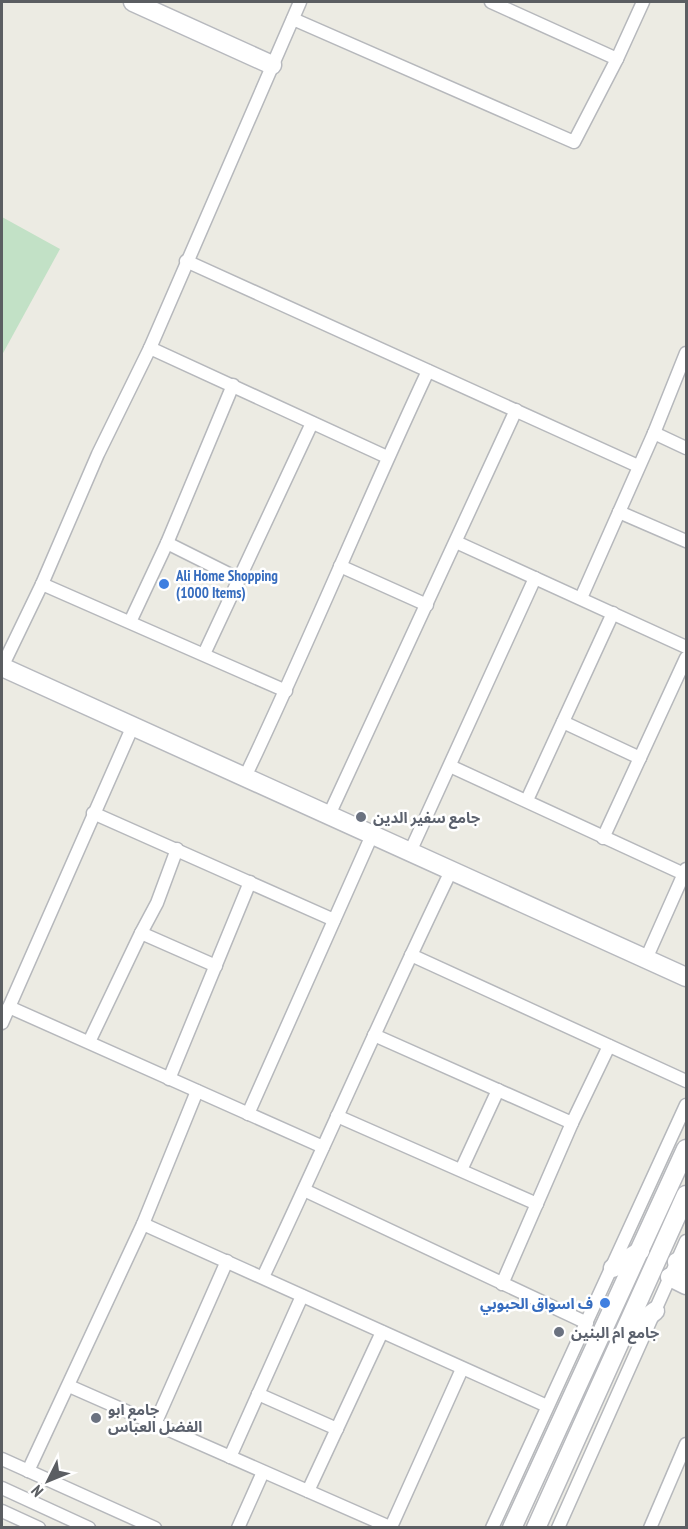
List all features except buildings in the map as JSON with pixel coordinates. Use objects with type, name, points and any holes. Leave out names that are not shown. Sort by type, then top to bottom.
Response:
[{"type":"street","points":[[300,2],[150,348],[98,454],[42,584],[2,667],[132,728],[687,977]]},
{"type":"street","points":[[491,2],[617,59]]},
{"type":"street","points":[[293,19],[574,142],[617,59],[643,2]]},
{"type":"street","points":[[140,3],[272,64]]},
{"type":"street","points":[[186,261],[638,466]]},
{"type":"street","points":[[150,348],[387,457]]},
{"type":"street","points":[[580,598],[687,353]]},
{"type":"street","points":[[245,777],[286,691],[387,457],[428,371]]},
{"type":"street","points":[[130,622],[167,543],[233,385]]},
{"type":"street","points":[[329,815],[516,410]]},
{"type":"street","points":[[204,654],[312,423]]},
{"type":"street","points":[[654,433],[687,448]]},
{"type":"street","points":[[619,512],[687,541]]},
{"type":"street","points":[[456,542],[687,647]]},
{"type":"street","points":[[167,543],[239,579]]},
{"type":"street","points":[[340,566],[427,605]]},
{"type":"street","points":[[410,852],[535,578]]},
{"type":"street","points":[[42,584],[286,691]]},
{"type":"street","points":[[527,800],[613,613]]},
{"type":"street","points":[[603,838],[687,658]]},
{"type":"street","points":[[563,722],[640,758]]},
{"type":"street","points":[[2,1023],[132,728]]},
{"type":"street","points":[[450,766],[527,800],[603,838],[686,871],[646,959]]},
{"type":"street","points":[[93,813],[334,920]]},
{"type":"street","points":[[248,1114],[372,835]]},
{"type":"street","points":[[89,1042],[153,911],[177,849]]},
{"type":"street","points":[[262,1277],[451,871]]},
{"type":"street","points":[[169,1079],[250,882]]},
{"type":"street","points":[[141,933],[216,966]]},
{"type":"street","points":[[411,955],[687,1081]]},
{"type":"street","points":[[9,1007],[323,1148]]},
{"type":"street","points":[[374,1035],[572,1123]]},
{"type":"street","points":[[502,1284],[572,1123],[609,1046]]},
{"type":"street","points":[[461,1170],[498,1090]]},
{"type":"street","points":[[28,1471],[143,1224],[197,1091]]},
{"type":"street","points":[[492,1527],[687,1105]]},
{"type":"street","points":[[337,1116],[537,1204]]},
{"type":"street","points":[[512,1527],[687,1149]]},
{"type":"street","points":[[304,1190],[587,1323]]},
{"type":"street","points":[[536,1527],[687,1195]]},
{"type":"street","points":[[143,1224],[547,1406]]},
{"type":"street","points":[[558,1527],[655,1311],[678,1268],[687,1241]]},
{"type":"street","points":[[613,1269],[640,1251]]},
{"type":"street","points":[[155,1424],[227,1261]]},
{"type":"street","points":[[678,1268],[687,1285]]},
{"type":"street","points":[[230,1457],[302,1296]]},
{"type":"street","points":[[624,1335],[655,1311]]},
{"type":"street","points":[[308,1491],[382,1332]]},
{"type":"street","points":[[69,1386],[391,1527],[462,1369]]},
{"type":"street","points":[[258,1394],[337,1429]]},
{"type":"street","points":[[560,1422],[569,1430],[580,1430]]},
{"type":"street","points":[[650,1527],[683,1462],[687,1444]]},
{"type":"street","points":[[546,1453],[556,1451],[567,1460]]},
{"type":"street","points":[[2,1459],[155,1527]]},
{"type":"street","points":[[238,1527],[263,1472]]},
{"type":"street","points":[[2,1488],[89,1527]]},
{"type":"street","points":[[2,1510],[39,1527]]},
{"type":"green space","points":[[2,217],[60,249],[2,355]]},
{"type":"place","name":"Ali Home Shopping (1000 Items)","points":[[164,584]]},
{"type":"place","name":"جامع سفير الدين","points":[[361,817]]},
{"type":"place","name":"ف اسواق الحبوبي","points":[[605,1303]]},
{"type":"place","name":"جامع ام البنين","points":[[559,1332]]},
{"type":"place","name":"جامع ابو الفضل العباس","points":[[96,1418]]}]
